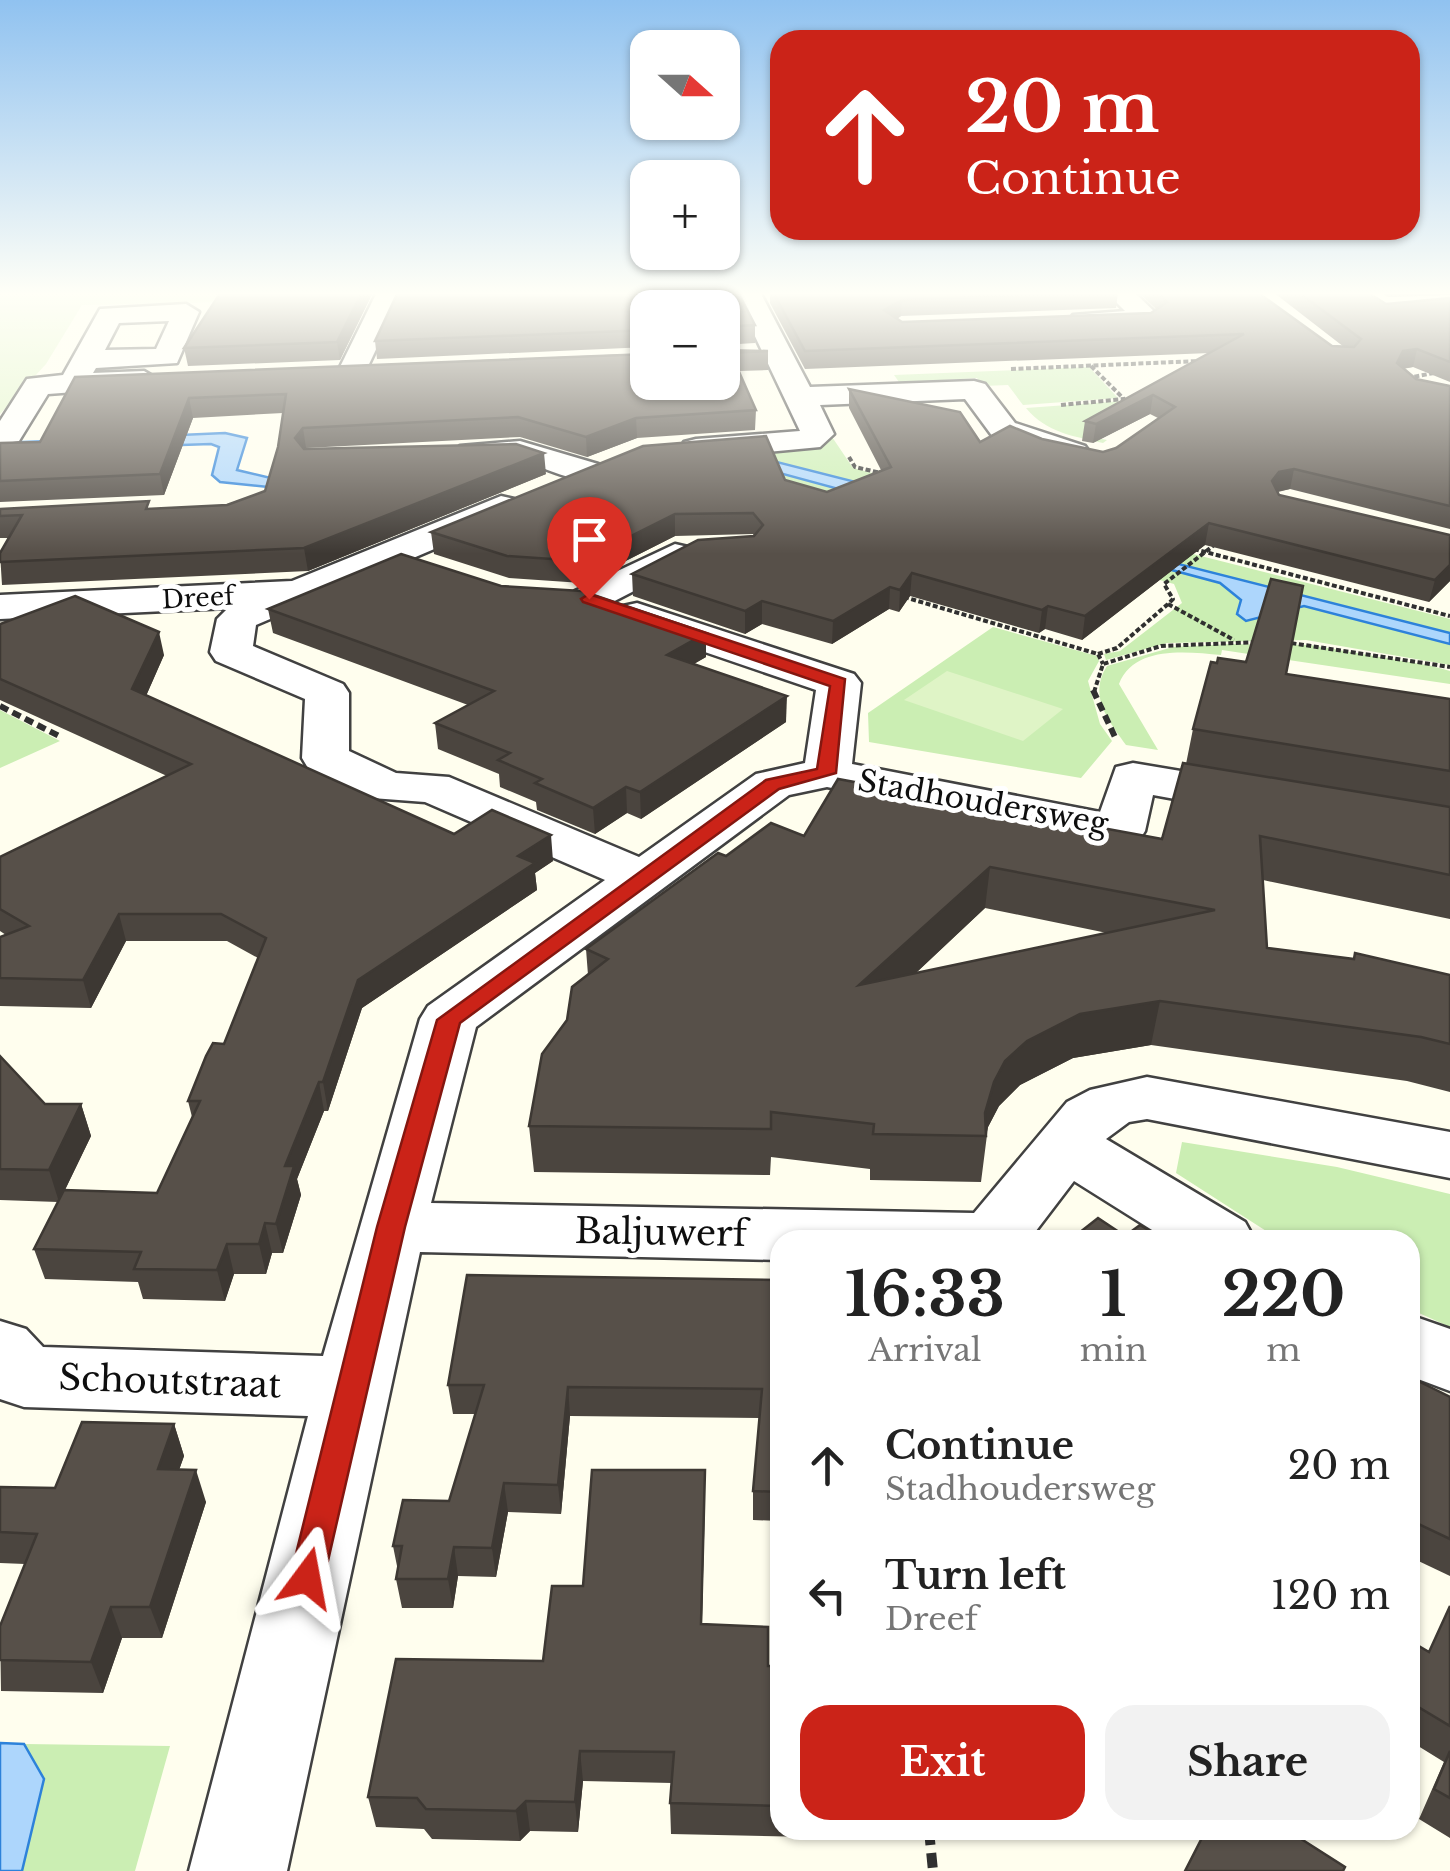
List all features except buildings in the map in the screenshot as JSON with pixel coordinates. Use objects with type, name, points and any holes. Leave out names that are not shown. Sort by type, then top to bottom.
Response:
[{"type":"street","points":[[0,434],[8,434],[38,384],[52,379]]},
{"type":"street","points":[[656,451],[809,440],[818,434],[808,397],[795,379]]},
{"type":"street","points":[[808,397],[974,390],[1004,430],[1017,438],[1099,458],[1152,427]]},
{"type":"street","points":[[447,454],[520,451],[586,472]]},
{"type":"street","name":"Dreef","points":[[0,606],[298,593],[620,458]]},
{"type":"street","points":[[707,547],[690,547],[572,598],[839,683],[826,773]]},
{"type":"street","points":[[388,555],[439,575]]},
{"type":"street","points":[[298,593],[238,619],[231,652],[327,692],[325,758],[389,788],[432,788],[644,878]]},
{"type":"street","name":"Stadhoudersweg","points":[[238,1871],[391,1227],[449,1020],[773,784],[826,773],[1120,830],[1133,778],[1302,806]]},
{"type":"street","name":"Baljuwerf","points":[[1000,1230],[1089,1117],[1112,1105],[1147,1098],[1450,1155]]},
{"type":"street","points":[[1066,1144],[1205,1230]]},
{"type":"street","name":"Baljuwerf","points":[[391,1227],[770,1235]]},
{"type":"street","points":[[1420,1348],[1450,1360]]},
{"type":"street","name":"Schoutstraat","points":[[0,1350],[24,1377],[352,1387]]},
{"type":"path","points":[[1104,379],[1152,427]]},
{"type":"path","points":[[808,397],[855,467],[892,476]]},
{"type":"path","points":[[899,596],[1098,654],[1118,648],[1168,604],[1172,598],[1164,584],[1221,540]]},
{"type":"path","points":[[1188,548],[1450,616]]},
{"type":"path","points":[[952,612],[966,603]]},
{"type":"path","points":[[1168,604],[1235,641]]},
{"type":"path","points":[[1133,778],[1121,745],[1095,701],[1094,678],[1103,664],[1161,646],[1235,641],[1310,643],[1450,667]]},
{"type":"path","points":[[1098,654],[1103,664]]},
{"type":"path","points":[[0,706],[62,736]]},
{"type":"path","points":[[930,1840],[933,1871]]},
{"type":"green space","points":[[0,379],[32,379],[0,414]]},
{"type":"green space","points":[[897,379],[954,379],[942,380],[946,387],[904,389]]},
{"type":"green space","points":[[978,379],[1101,379],[1118,398],[1023,405],[1008,385],[983,386]]},
{"type":"green space","points":[[1122,401],[1137,416],[1092,437],[1107,440],[1103,443],[1052,428],[1026,408]]},
{"type":"green space","points":[[830,434],[853,468],[1450,619],[1450,633],[761,458],[754,466],[1008,535],[1056,539],[1220,583],[1241,600],[1246,621],[1303,606],[1450,644],[1450,665],[1306,640],[1167,643],[1106,660],[1104,654],[1120,651],[1182,603],[1174,584],[1070,555],[649,457],[800,449]]},
{"type":"green space","points":[[993,627],[1097,656],[1099,661],[1088,681],[1100,724],[1112,741],[1081,778],[869,742],[868,713]]},
{"type":"green space","points":[[1310,645],[1432,666],[1450,671],[1450,684],[1222,650],[1221,655],[1163,654],[1136,663],[1119,684],[1158,750],[1126,745],[1107,717],[1100,698],[1099,687],[1107,666],[1173,647]]},
{"type":"green space","points":[[947,671],[1063,709],[1023,741],[904,700]]},
{"type":"green space","points":[[0,710],[60,741],[0,768]]},
{"type":"green space","points":[[1182,1142],[1337,1167],[1450,1194],[1450,1327],[1420,1314],[1420,1230],[1264,1230],[1176,1173]]},
{"type":"green space","points":[[24,1744],[170,1746],[135,1871],[22,1871],[44,1779]]},
{"type":"water","points":[[225,433],[247,438],[237,470],[275,479],[268,487],[220,482],[212,475],[219,447],[211,444],[0,451],[0,443]]},
{"type":"water","points":[[761,458],[1450,633],[1450,644],[1304,606],[1246,621],[1237,614],[1241,600],[1220,583],[1056,539],[1008,535],[754,466]]},
{"type":"water","points":[[0,1743],[24,1744],[44,1779],[22,1871],[0,1871]]},
{"type":"route","points":[[307,1578],[391,1227],[449,1020],[773,784],[826,773],[839,683],[589,599]]}]
